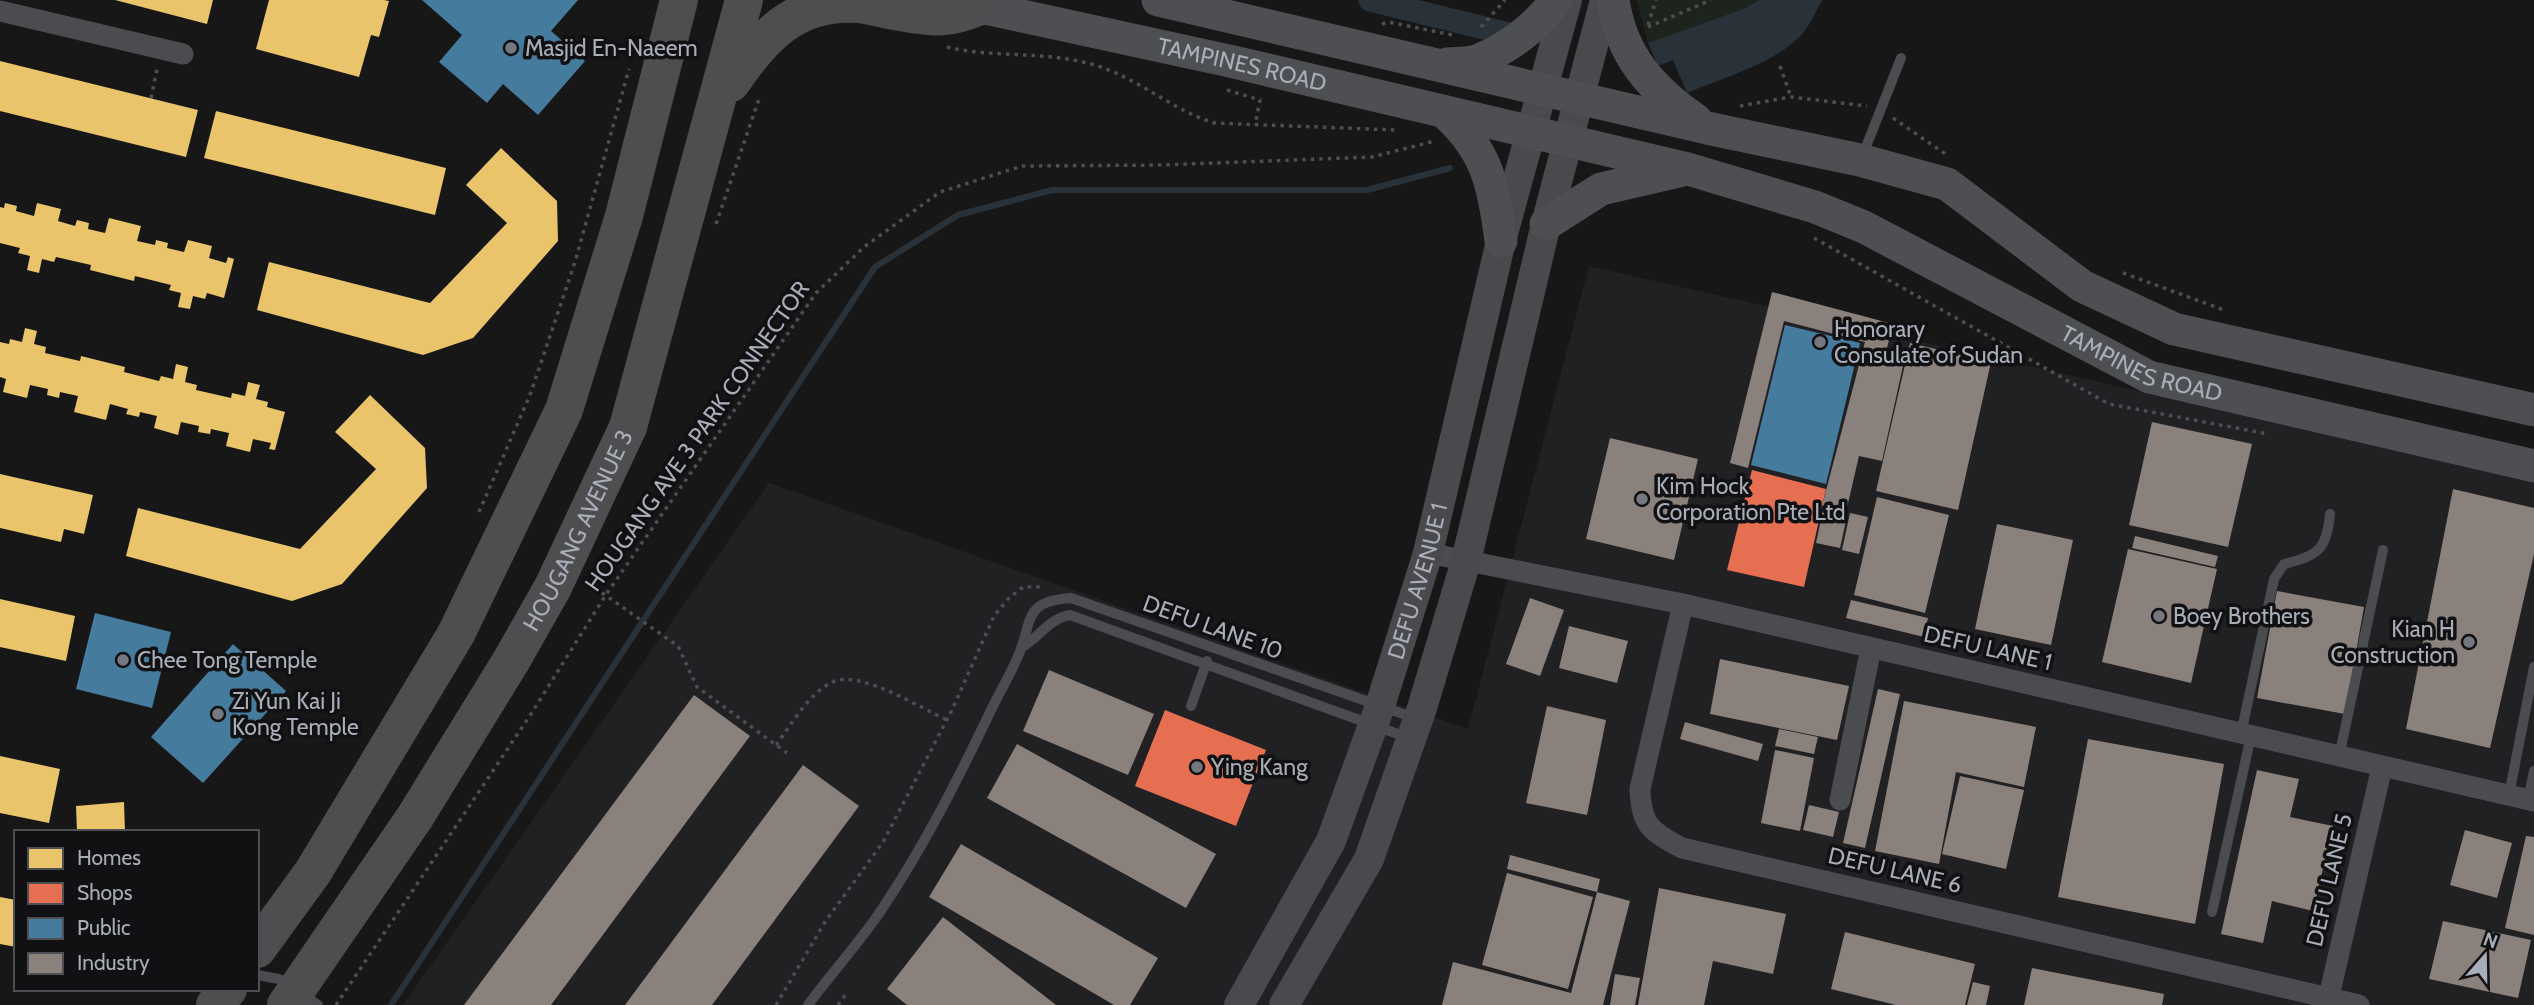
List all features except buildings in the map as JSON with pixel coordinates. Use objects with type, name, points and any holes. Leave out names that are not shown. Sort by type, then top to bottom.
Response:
[{"type":"highway","points":[[669,40],[670,0]]},
{"type":"highway","points":[[259,946],[313,872],[456,634],[564,410],[624,216],[679,0]]},
{"type":"highway","name":"HOUGANG AVENUE 3","points":[[301,1000],[511,661],[563,567],[628,427],[744,0]]},
{"type":"highway","points":[[716,105],[763,38],[792,14],[834,5],[856,4],[934,18],[954,18],[965,4]]},
{"type":"highway","points":[[313,872],[346,876],[366,870],[389,855]]},
{"type":"highway","points":[[215,1005],[226,991]]},
{"type":"main road","name":"TAMPINES ROAD","points":[[1158,0],[1579,98],[1717,118],[1947,184],[2082,286],[2174,329],[2534,410]]},
{"type":"main road","points":[[1434,66],[1477,62],[1507,46],[1547,13],[1556,0]]},
{"type":"main road","points":[[1530,134],[1567,0]]},
{"type":"main road","points":[[1568,143],[1605,0]]},
{"type":"main road","points":[[1613,0],[1616,21],[1630,56],[1648,80],[1672,104],[1717,118]]},
{"type":"main road","name":"TAMPINES ROAD","points":[[965,4],[1221,59],[1437,130],[1530,134],[1688,170],[1815,207],[1864,227],[2149,377],[2534,466]]},
{"type":"main road","points":[[1437,130],[1466,132],[1489,172],[1501,241]]},
{"type":"main road","name":"DEFU AVENUE 1","points":[[1239,1005],[1331,841],[1377,715],[1428,553],[1501,241],[1530,134]]},
{"type":"main road","name":"DEFU AVENUE 1","points":[[1284,1005],[1369,859],[1415,729],[1466,561],[1546,224],[1568,143]]},
{"type":"main road","points":[[1546,224],[1601,189],[1688,170]]},
{"type":"street","points":[[0,11],[183,54]]},
{"type":"street","name":"DEFU LANE 1","points":[[1428,553],[1683,604],[2524,799]]},
{"type":"street","name":"DEFU LANE 6","points":[[1683,604],[1640,789],[1640,814],[1653,832],[1682,848],[2328,1001],[2359,1005]]},
{"type":"street","points":[[1840,800],[1871,648]]},
{"type":"street","name":"DEFU LANE 5","points":[[2328,1001],[2382,767]]},
{"type":"lane","points":[[1860,160],[1901,58]]},
{"type":"lane","points":[[2212,912],[2274,579],[2284,564],[2311,558],[2328,538],[2330,514]]},
{"type":"lane","points":[[2339,757],[2383,550]]},
{"type":"lane","name":"DEFU LANE 10","points":[[808,1005],[885,905],[973,747],[1021,648],[1026,624],[1038,608],[1056,599],[1070,598],[1211,649],[1415,729]]},
{"type":"lane","name":"DEFU LANE 10","points":[[1021,648],[1040,637],[1045,627],[1057,618],[1070,615],[1205,666],[1377,715],[1415,729]]},
{"type":"lane","points":[[1191,705],[1211,649]]},
{"type":"lane","points":[[2524,799],[2534,667]]},
{"type":"lane","points":[[2524,799],[2534,771]]},
{"type":"lane","points":[[259,975],[279,979],[301,1000]]},
{"type":"path","points":[[1474,34],[1505,0]]},
{"type":"path","points":[[1646,38],[1656,0]]},
{"type":"path","points":[[1647,27],[1711,0]]},
{"type":"path","points":[[1357,48],[1372,27],[1388,22],[1457,36]]},
{"type":"path","points":[[941,45],[994,56],[1055,57],[1088,63],[1138,83],[1188,115],[1214,123],[1399,130]]},
{"type":"path","points":[[150,98],[162,49]]},
{"type":"path","points":[[477,517],[530,395],[575,262],[630,65]]},
{"type":"path","points":[[1780,65],[1791,97]]},
{"type":"path","points":[[713,233],[737,157],[761,94]]},
{"type":"path","points":[[1717,118],[1791,97],[1838,101],[1881,109],[1949,157]]},
{"type":"path","name":"HOUGANG AVE 3 PARK CONNECTOR","points":[[336,1005],[531,714],[605,596],[816,293],[864,247],[940,192],[1022,166],[1372,157],[1437,130]]},
{"type":"path","points":[[2119,272],[2236,313]]},
{"type":"path","points":[[588,583],[678,646],[697,687],[787,753]]},
{"type":"path","points":[[776,1005],[825,922],[883,842],[947,720],[994,617],[1007,599],[1023,587],[1035,585],[1056,599]]},
{"type":"path","points":[[776,745],[817,694],[834,681],[845,679],[871,684],[947,720]]},
{"type":"path","points":[[838,1005],[847,993]]},
{"type":"shaded area","points":[[1637,0],[1759,0],[1746,8],[1648,43]]},
{"type":"shaded area","points":[[1759,0],[1822,0],[1806,29],[1792,44],[1733,75],[1687,93],[1673,60],[1658,66],[1648,43],[1746,8]]},
{"type":"shaded area","points":[[1589,266],[2534,481],[2534,1005],[403,1005],[769,483],[1468,729]]},
{"type":"waterway","points":[[1370,0],[1513,35]]},
{"type":"waterway","points":[[391,1005],[875,267],[958,215],[1052,190],[1367,190],[1450,168]]},
{"type":"place","name":"Masjid En-Naeem","points":[[511,48]]},
{"type":"place","name":"Honorary Consulate of Sudan","points":[[1820,342]]},
{"type":"place","name":"Kim Hock Corporation Pte Ltd","points":[[1642,499]]},
{"type":"place","name":"Boey Brothers","points":[[2159,616]]},
{"type":"place","name":"Kian H Construction","points":[[2469,642]]},
{"type":"place","name":"Chee Tong Temple","points":[[123,660]]},
{"type":"place","name":"Zi Yun Kai Ji Kong Temple","points":[[218,714]]},
{"type":"place","name":"Ying Kang","points":[[1197,767]]}]
